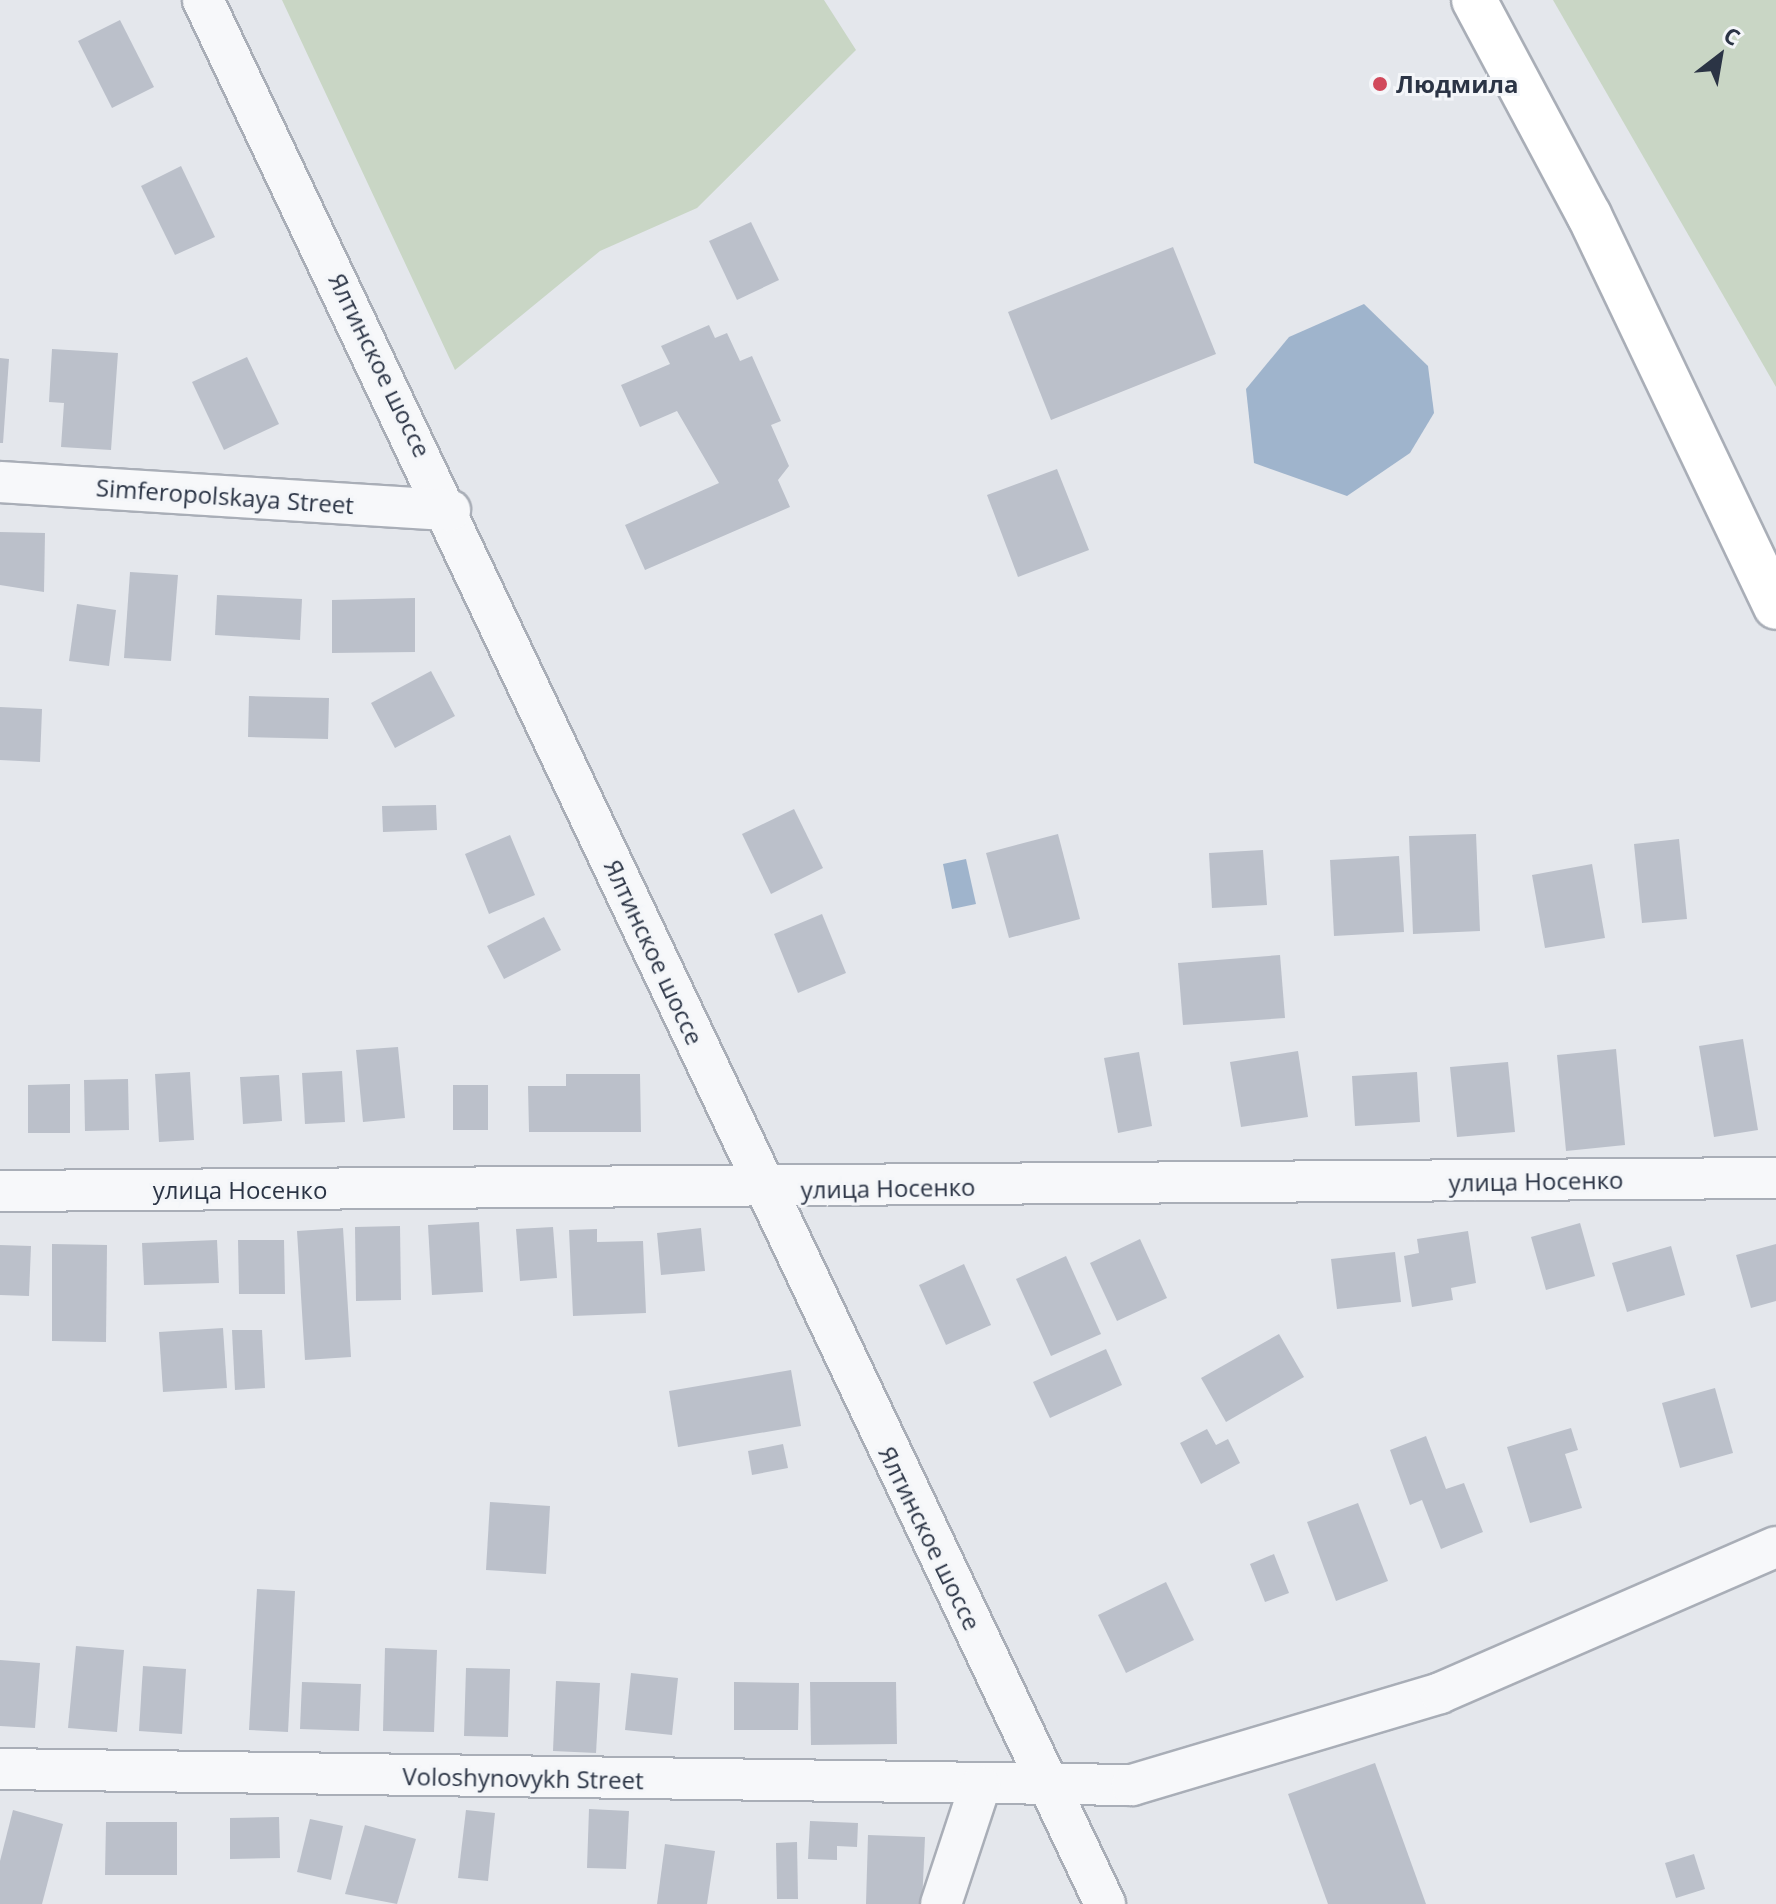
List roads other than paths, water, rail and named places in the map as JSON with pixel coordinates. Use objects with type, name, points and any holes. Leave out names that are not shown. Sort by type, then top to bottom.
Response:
[{"type":"main road","points":[[1474,0],[1589,215],[1776,607]]},
{"type":"street","name":"Ялтинское шоссе","points":[[203,0],[450,510],[763,1189],[1105,1904]]},
{"type":"street","name":"Simferopolskaya Street","points":[[0,482],[450,510]]},
{"type":"street","name":"улица Носенко","points":[[0,1191],[763,1189],[1776,1178]]},
{"type":"street","name":"Voloshynovykh Street","points":[[0,1769],[980,1786],[1046,1780],[1132,1785],[1440,1693],[1776,1547]]},
{"type":"street","points":[[941,1904],[980,1786]]},
{"type":"water","points":[[1364,304],[1428,366],[1434,413],[1410,453],[1347,496],[1254,463],[1246,389],[1289,337]]},
{"type":"water","points":[[966,859],[976,904],[952,909],[943,864]]},
{"type":"place","name":"Людмила","points":[[1380,84]]}]
